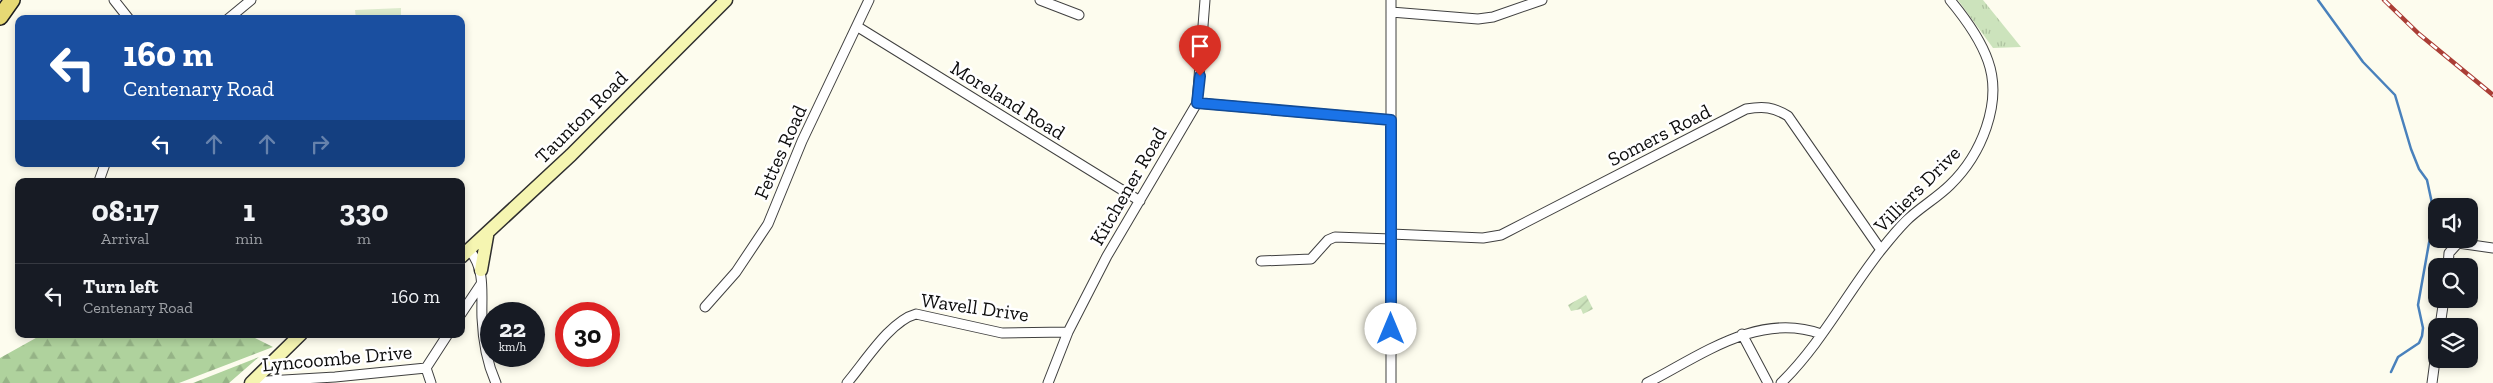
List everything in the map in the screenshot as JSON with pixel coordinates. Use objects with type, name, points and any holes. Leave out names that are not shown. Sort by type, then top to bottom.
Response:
[{"type":"main road","points":[[0,17],[12,0]]},
{"type":"street","points":[[114,0],[126,15]]},
{"type":"street","points":[[233,15],[251,0]]},
{"type":"street","name":"Taunton Road","points":[[466,254],[487,236],[726,0]]},
{"type":"street","name":"Fettes Road","points":[[705,307],[736,272],[768,224],[802,140],[858,27],[869,0]]},
{"type":"street","points":[[1040,0],[1079,14]]},
{"type":"street","name":"Kitchener Road","points":[[1048,383],[1068,332],[1107,256],[1197,103],[1205,0]]},
{"type":"street","points":[[1391,0],[1392,383]]},
{"type":"street","points":[[1391,12],[1478,18],[1493,17],[1542,0]]},
{"type":"street","name":"Villiers Drive","points":[[1781,383],[1793,372],[1881,250],[1906,220],[1950,185],[1976,154],[1989,118],[1992,80],[1988,62],[1979,40],[1950,0]]},
{"type":"street","name":"Moreland Road","points":[[858,27],[1140,201]]},
{"type":"street","points":[[1197,103],[1391,120]]},
{"type":"street","name":"Somers Road","points":[[1261,261],[1311,259],[1328,240],[1335,237],[1483,238],[1501,235],[1746,109],[1762,106],[1776,109],[1788,116],[1881,250]]},
{"type":"street","points":[[487,236],[481,270],[483,336],[486,354],[496,383]]},
{"type":"street","points":[[2450,258],[2452,248],[2462,242],[2493,248]]},
{"type":"street","points":[[466,254],[477,259],[481,270]]},
{"type":"street","points":[[465,308],[482,283]]},
{"type":"street","name":"Wavell Drive","points":[[847,383],[897,324],[908,316],[916,314],[1002,333],[1068,332]]},
{"type":"street","points":[[1647,383],[1742,334],[1778,327],[1810,330],[1821,334]]},
{"type":"street","points":[[1742,334],[1768,383]]},
{"type":"street","points":[[251,383],[297,338]]},
{"type":"street","points":[[430,383],[426,368],[445,338]]},
{"type":"street","name":"Lyncoombe Drive","points":[[251,383],[335,378],[426,368]]},
{"type":"street","points":[[2432,383],[2434,368]]},
{"type":"green space","points":[[1958,0],[1983,0],[2021,47],[1993,48]]},
{"type":"green space","points":[[401,8],[401,15],[356,15],[355,10]]},
{"type":"green space","points":[[1586,295],[1593,309],[1583,314],[1581,309],[1571,311],[1568,305]]},
{"type":"green space","points":[[36,338],[255,338],[273,347],[179,383],[0,383],[0,358]]},
{"type":"green space","points":[[259,357],[229,383],[193,383]]},
{"type":"waterway","points":[[2318,0],[2363,62],[2395,95],[2411,149],[2419,169],[2427,180],[2436,222],[2429,243],[2418,305],[2423,328],[2422,336],[2419,343],[2398,357],[2391,372]]},
{"type":"railway","points":[[2384,0],[2419,34],[2493,95]]},
{"type":"route","points":[[1200,76],[1197,103],[1391,120],[1391,329]]}]
